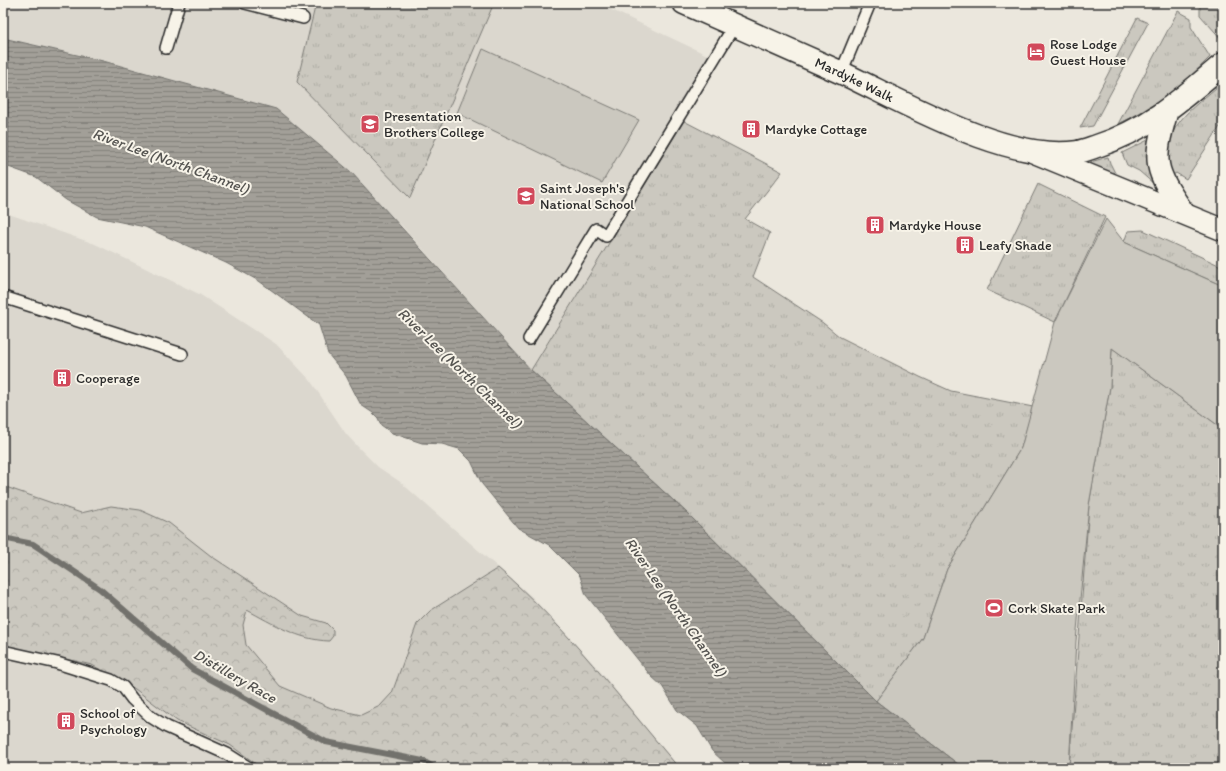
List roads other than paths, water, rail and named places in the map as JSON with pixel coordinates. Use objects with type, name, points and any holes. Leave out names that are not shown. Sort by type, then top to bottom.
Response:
[{"type":"highway","name":"Mardyke Walk","points":[[689,4],[734,26],[841,73],[970,133],[1027,150],[1054,153],[1078,152],[1122,138],[1167,112],[1223,64]]},
{"type":"street","points":[[1167,112],[1158,145],[1159,170],[1165,185],[1184,213]]},
{"type":"street","name":"Mardyke Walk","points":[[1027,150],[1223,230]]},
{"type":"lane","points":[[166,48],[179,3]]},
{"type":"lane","points":[[245,3],[303,18]]},
{"type":"lane","points":[[841,73],[870,3]]},
{"type":"lane","points":[[529,339],[596,229],[606,236],[734,26]]},
{"type":"lane","points":[[3,297],[182,354]]},
{"type":"lane","points":[[3,651],[57,663],[111,680],[123,686],[132,699],[151,717],[167,727],[228,754],[249,768]]},
{"type":"water","name":"River Lee (North Channel)","points":[[3,38],[103,61],[276,109],[351,172],[531,370],[687,513],[876,701],[963,768],[743,768],[725,763],[712,751],[697,726],[677,710],[662,686],[651,676],[586,595],[580,576],[549,545],[518,528],[482,484],[471,461],[459,449],[442,444],[422,443],[392,433],[381,425],[378,418],[373,413],[361,405],[346,376],[328,354],[319,325],[259,281],[226,263],[145,227],[97,217],[66,200],[36,177],[3,165]]},
{"type":"waterway","name":"Distillery Race","points":[[3,538],[33,544],[100,589],[192,669],[326,742],[423,761],[435,768]]},
{"type":"place","name":"Rose Lodge Guest House","points":[[1036,52]]},
{"type":"place","name":"Presentation Brothers College","points":[[370,124]]},
{"type":"place","name":"Mardyke Cottage","points":[[751,129]]},
{"type":"place","name":"Saint Joseph's National School","points":[[526,196]]},
{"type":"place","name":"Mardyke House","points":[[875,225]]},
{"type":"place","name":"Leafy Shade","points":[[965,245]]},
{"type":"place","name":"Cooperage","points":[[62,378]]},
{"type":"place","name":"Cork Skate Park","points":[[994,608]]},
{"type":"place","name":"School of Psychology","points":[[66,721]]}]
